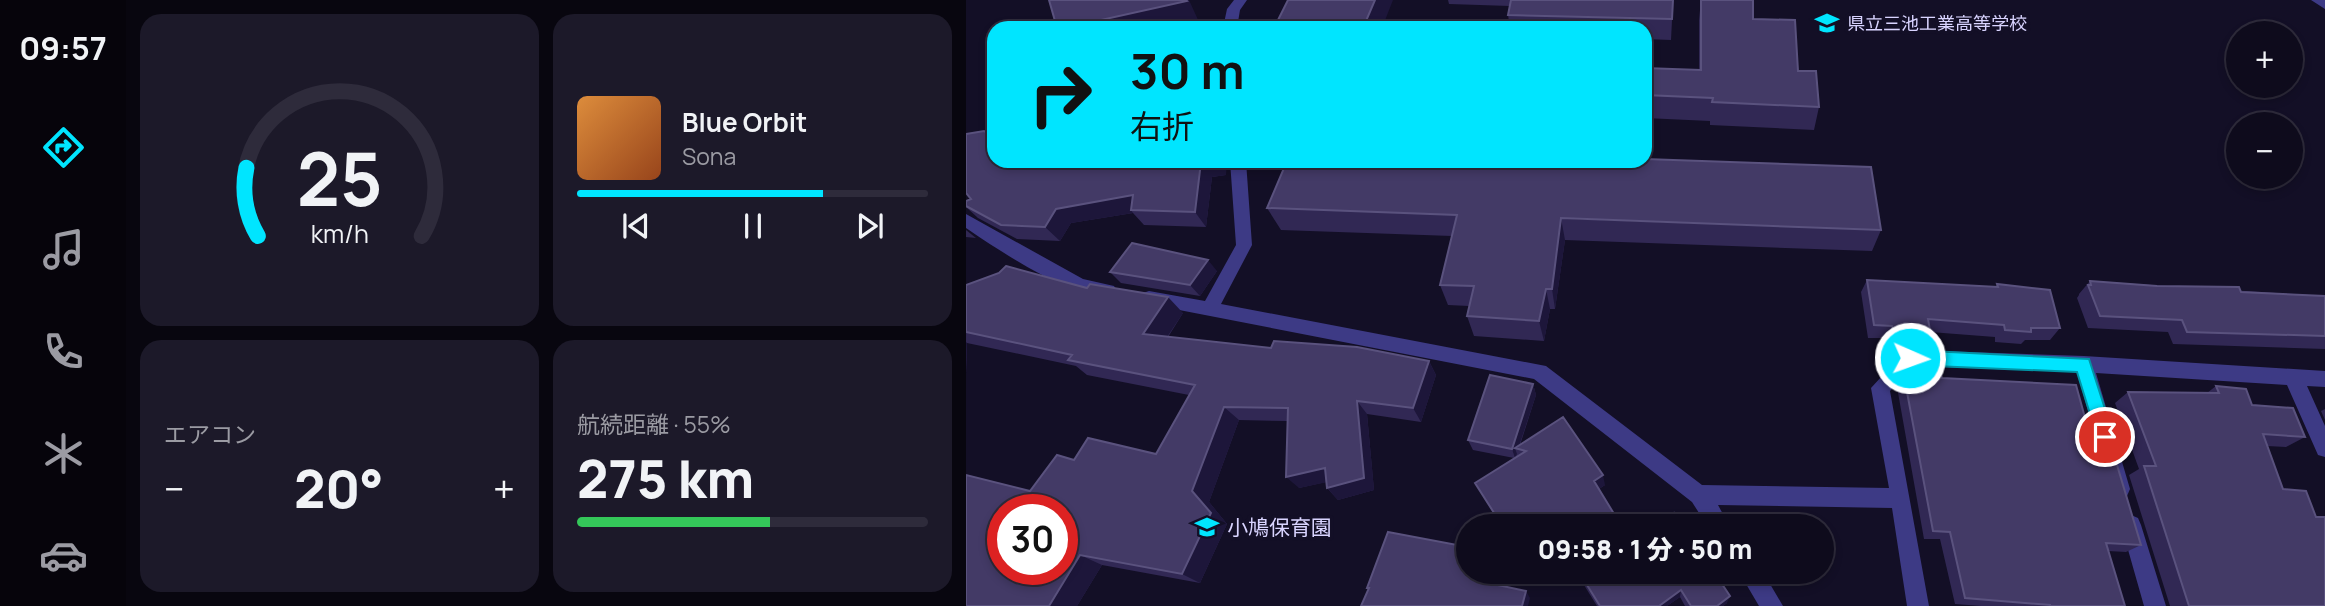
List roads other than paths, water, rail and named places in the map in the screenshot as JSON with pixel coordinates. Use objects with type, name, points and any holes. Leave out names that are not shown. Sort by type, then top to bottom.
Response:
[{"type":"street","points":[[1231,21],[1234,9],[1241,0]]},
{"type":"street","points":[[2317,0],[2325,5]]},
{"type":"street","points":[[1210,308],[1244,244],[1239,168]]},
{"type":"street","points":[[966,220],[1011,249],[1080,286],[1210,308],[1539,372],[1699,495],[1711,514]]},
{"type":"street","points":[[1918,606],[1902,498],[1880,388],[1910,358],[2084,364],[2325,379]]},
{"type":"street","points":[[2084,364],[2155,606]]},
{"type":"street","points":[[2293,377],[2325,448]]},
{"type":"street","points":[[1699,495],[1902,498]]},
{"type":"street","points":[[1758,584],[1772,606]]},
{"type":"place","name":"県立三池工業高等学校","points":[[1827,23]]},
{"type":"place","name":"小鳩保育園","points":[[1207,527]]}]
